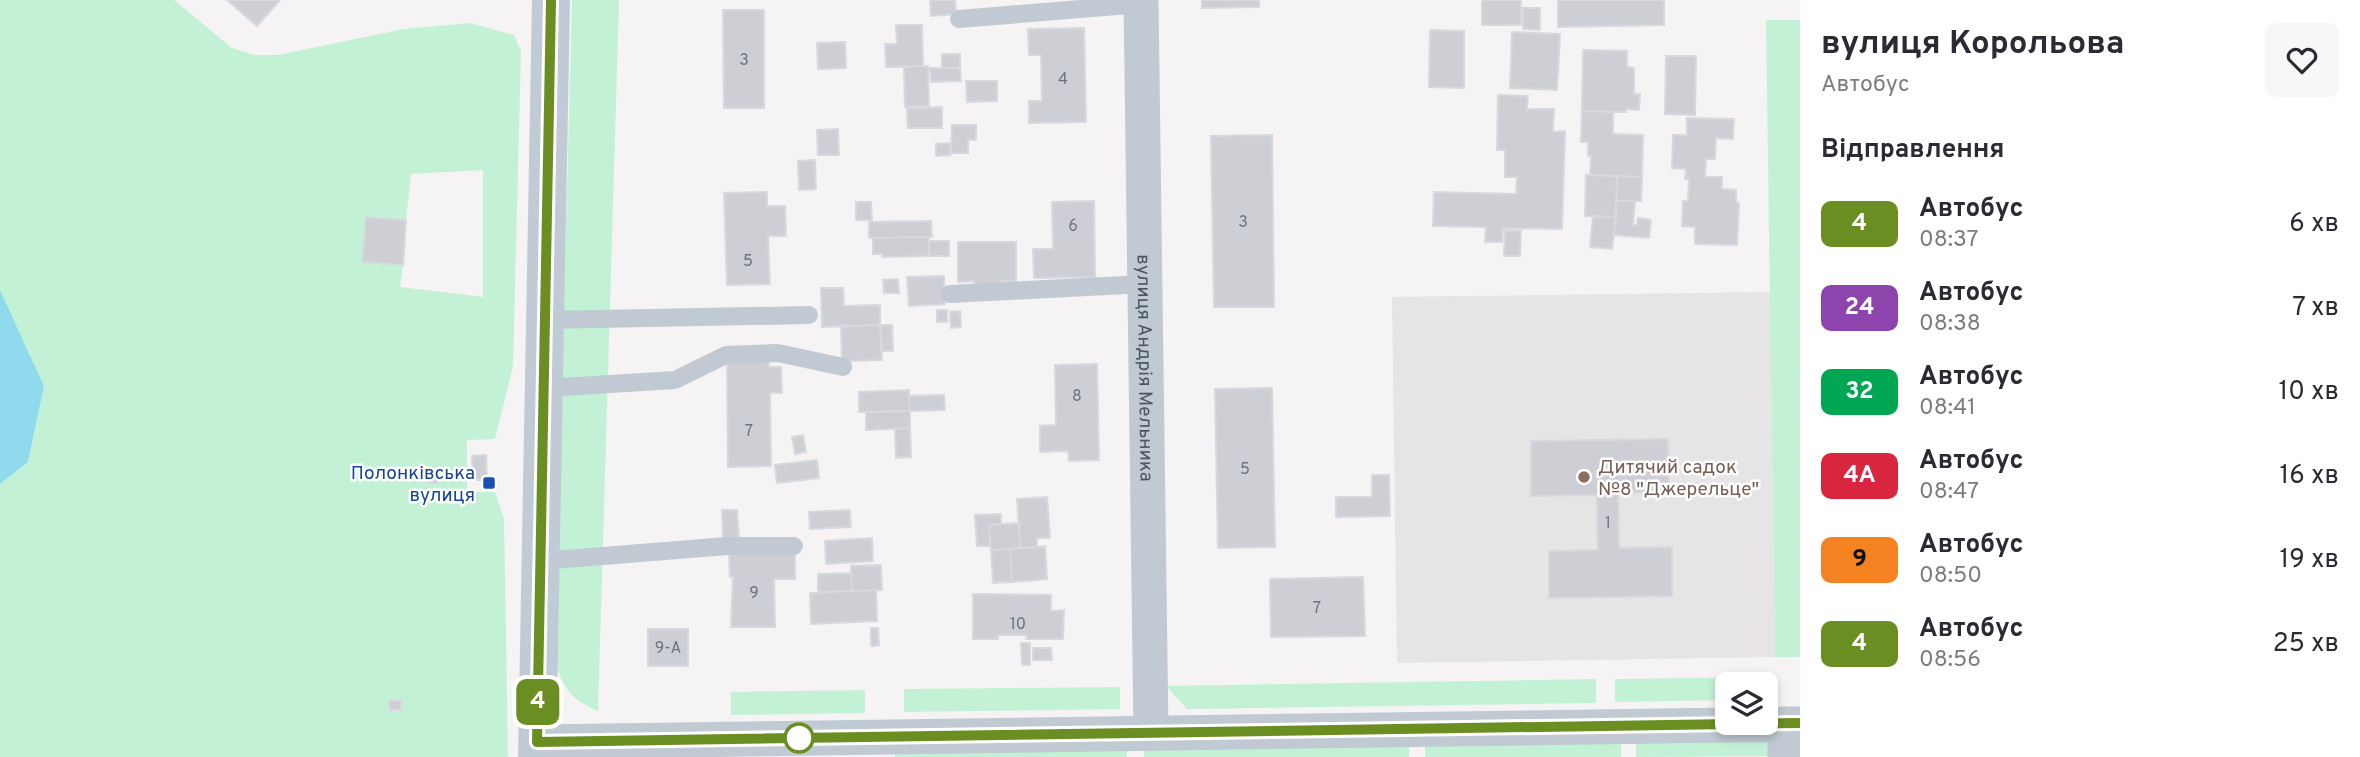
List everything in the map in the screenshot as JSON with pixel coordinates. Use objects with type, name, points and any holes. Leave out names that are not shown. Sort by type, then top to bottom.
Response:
[{"type":"main road","points":[[537,750],[551,0]]},
{"type":"street","name":"вулиця Андрія Мельника","points":[[1140,2],[1145,284],[1141,741]]},
{"type":"street","points":[[537,750],[1790,735]]},
{"type":"lane","points":[[959,19],[1140,2]]},
{"type":"lane","points":[[950,295],[1145,284]]},
{"type":"lane","points":[[546,320],[809,315]]},
{"type":"lane","points":[[544,388],[675,380],[726,355],[778,353],[843,367]]},
{"type":"lane","points":[[541,561],[727,546],[794,546]]},
{"type":"shaded area","name":"Дитячий садок №8 \"Джерельце\"","points":[[1770,292],[1775,657],[1397,663],[1392,297]]},
{"type":"green space","points":[[0,0],[174,0],[232,48],[254,55],[278,55],[404,29],[470,23],[514,35],[521,51],[513,366],[495,439],[467,440],[467,492],[495,492],[504,519],[508,757],[0,757],[0,484],[28,462],[44,386],[0,290]],"holes":[[[483,170],[483,297],[400,287],[403,265],[362,262],[366,217],[406,220],[411,174]]]},
{"type":"green space","points":[[572,0],[619,0],[598,711],[570,693],[555,663]]},
{"type":"green space","points":[[1766,20],[1800,20],[1800,657],[1775,657]]},
{"type":"green space","points":[[1715,678],[1715,700],[1615,702],[1615,679]]},
{"type":"green space","points":[[1596,679],[1596,703],[1187,709],[1166,686]]},
{"type":"green space","points":[[1120,687],[1120,709],[904,712],[904,689]]},
{"type":"green space","points":[[865,690],[865,713],[731,715],[731,692]]},
{"type":"green space","points":[[1776,741],[1777,756],[1636,757],[1636,743]]},
{"type":"green space","points":[[1621,743],[1621,757],[1425,757],[1425,745]]},
{"type":"green space","points":[[1409,745],[1409,757],[1144,757],[1144,748]]},
{"type":"green space","points":[[1127,750],[1127,757],[895,757],[895,753]]},
{"type":"water","points":[[0,290],[44,386],[28,462],[0,484]]},
{"type":"building","points":[[227,0],[280,0],[257,26]]},
{"type":"building","points":[[930,0],[955,0],[956,14],[931,16]]},
{"type":"building","points":[[1202,0],[1259,0],[1259,7],[1202,8]]},
{"type":"building","points":[[1482,0],[1521,0],[1521,25],[1482,25]]},
{"type":"building","points":[[1558,0],[1664,0],[1664,25],[1558,27]]},
{"type":"building","points":[[1523,8],[1540,8],[1540,30],[1523,29]]},
{"type":"building","points":[[723,10],[764,10],[764,108],[724,108]]},
{"type":"building","points":[[896,25],[922,25],[923,66],[886,67],[885,44],[897,44]]},
{"type":"building","points":[[1084,28],[1086,122],[1029,123],[1029,101],[1042,101],[1041,55],[1029,55],[1028,29]]},
{"type":"building","points":[[1430,30],[1464,31],[1464,88],[1429,87]]},
{"type":"building","points":[[1512,32],[1560,34],[1557,90],[1510,88]]},
{"type":"building","points":[[845,42],[846,68],[818,69],[817,43]]},
{"type":"building","points":[[1583,50],[1627,51],[1627,67],[1634,68],[1634,94],[1640,94],[1639,110],[1582,111]]},
{"type":"building","points":[[942,54],[960,54],[960,68],[942,68]]},
{"type":"building","points":[[1666,56],[1696,56],[1695,115],[1665,114]]},
{"type":"building","points":[[928,66],[929,106],[905,107],[904,67]]},
{"type":"building","points":[[930,68],[960,68],[961,81],[931,82]]},
{"type":"building","points":[[966,81],[997,81],[997,101],[967,102]]},
{"type":"building","points":[[1498,95],[1528,96],[1527,109],[1554,109],[1553,132],[1565,131],[1562,229],[1503,228],[1502,242],[1485,242],[1486,227],[1433,226],[1434,192],[1516,194],[1517,177],[1505,177],[1505,150],[1497,150]]},
{"type":"building","points":[[942,107],[942,128],[908,128],[907,109]]},
{"type":"building","points":[[1582,111],[1613,112],[1613,134],[1643,135],[1642,177],[1590,175],[1591,156],[1588,156],[1588,142],[1581,142]]},
{"type":"building","points":[[1687,118],[1734,119],[1733,139],[1716,138],[1715,159],[1706,159],[1705,177],[1722,177],[1722,189],[1736,190],[1736,203],[1739,203],[1737,245],[1695,244],[1695,227],[1682,226],[1683,201],[1688,201],[1689,179],[1685,179],[1686,169],[1672,168],[1673,135],[1687,135]]},
{"type":"building","points":[[952,125],[976,125],[976,140],[968,140],[968,153],[951,153]]},
{"type":"building","points":[[838,129],[839,155],[818,155],[817,130]]},
{"type":"building","points":[[1272,135],[1274,307],[1214,307],[1211,136]]},
{"type":"building","points":[[950,143],[950,155],[936,156],[936,144]]},
{"type":"building","points":[[815,160],[816,189],[799,190],[798,161]]},
{"type":"building","points":[[1586,175],[1617,176],[1616,217],[1585,216]]},
{"type":"building","points":[[1617,176],[1642,177],[1641,201],[1616,201]]},
{"type":"building","points":[[767,192],[767,206],[785,206],[786,236],[768,236],[770,284],[727,285],[724,193]]},
{"type":"building","points":[[1094,201],[1095,277],[1034,278],[1033,249],[1053,249],[1052,202]]},
{"type":"building","points":[[1616,201],[1635,201],[1633,225],[1637,225],[1638,218],[1651,220],[1649,238],[1614,235]]},
{"type":"building","points":[[856,202],[871,202],[872,220],[856,220]]},
{"type":"building","points":[[1593,216],[1616,217],[1612,249],[1590,247]]},
{"type":"building","points":[[366,217],[406,220],[403,265],[362,262]]},
{"type":"building","points":[[931,221],[932,237],[869,238],[869,222]]},
{"type":"building","points":[[1505,230],[1521,231],[1520,256],[1504,256]]},
{"type":"building","points":[[929,237],[929,256],[882,257],[882,254],[873,254],[873,238]]},
{"type":"building","points":[[929,241],[949,241],[949,256],[929,256]]},
{"type":"building","points":[[958,242],[1016,242],[1016,281],[1001,281],[1001,288],[975,288],[974,281],[958,282]]},
{"type":"building","points":[[944,276],[945,304],[909,306],[907,277]]},
{"type":"building","points":[[898,279],[899,293],[884,293],[883,280]]},
{"type":"building","points":[[821,288],[843,288],[844,306],[880,305],[880,325],[822,327]]},
{"type":"building","points":[[937,310],[947,310],[947,322],[937,322]]},
{"type":"building","points":[[960,311],[961,327],[951,328],[950,312]]},
{"type":"building","points":[[880,325],[892,325],[893,351],[882,351]]},
{"type":"building","points":[[880,325],[882,360],[842,361],[841,326]]},
{"type":"building","points":[[727,361],[769,361],[769,367],[781,367],[782,393],[770,393],[771,466],[728,467]]},
{"type":"building","points":[[1097,364],[1099,460],[1069,461],[1068,451],[1040,452],[1040,426],[1056,425],[1055,365]]},
{"type":"building","points":[[1272,388],[1275,547],[1218,548],[1215,389]]},
{"type":"building","points":[[909,390],[910,411],[859,412],[859,392]]},
{"type":"building","points":[[944,395],[945,410],[910,411],[909,396]]},
{"type":"building","points":[[910,411],[910,428],[866,430],[866,412]]},
{"type":"building","points":[[910,428],[911,457],[896,458],[895,429]]},
{"type":"building","points":[[803,435],[806,452],[795,454],[792,437]]},
{"type":"building","points":[[1668,439],[1669,492],[1618,493],[1619,548],[1672,547],[1672,596],[1549,598],[1549,551],[1598,550],[1597,495],[1531,496],[1531,441]]},
{"type":"building","points":[[486,455],[487,480],[473,480],[472,456]]},
{"type":"building","points":[[817,460],[819,478],[777,483],[775,465]]},
{"type":"building","points":[[437,470],[437,483],[427,483],[426,471]]},
{"type":"building","points":[[1372,475],[1389,475],[1390,516],[1336,517],[1336,497],[1372,497]]},
{"type":"building","points":[[1047,497],[1050,538],[1037,538],[1037,547],[1020,548],[1017,499]]},
{"type":"building","points":[[722,510],[737,510],[739,539],[723,540]]},
{"type":"building","points":[[850,510],[851,527],[810,529],[809,512]]},
{"type":"building","points":[[1001,514],[1001,524],[989,525],[990,546],[977,546],[975,515]]},
{"type":"building","points":[[1019,523],[1020,548],[991,550],[989,525]]},
{"type":"building","points":[[872,538],[873,561],[826,564],[825,541]]},
{"type":"building","points":[[1045,546],[1047,579],[1012,582],[1010,549]]},
{"type":"building","points":[[1010,549],[1012,582],[993,583],[991,550]]},
{"type":"building","points":[[795,552],[795,579],[774,579],[775,627],[731,627],[733,577],[730,577],[729,553]]},
{"type":"building","points":[[881,565],[882,590],[852,591],[851,566]]},
{"type":"building","points":[[851,573],[852,591],[818,592],[818,574]]},
{"type":"building","points":[[1363,577],[1365,636],[1271,637],[1270,579]]},
{"type":"building","points":[[876,590],[877,621],[811,624],[810,593]]},
{"type":"building","points":[[973,594],[1051,595],[1051,611],[1064,610],[1063,639],[1026,639],[1027,635],[998,635],[998,639],[973,639]]},
{"type":"building","points":[[871,628],[878,628],[879,645],[871,646]]},
{"type":"building","points":[[648,629],[688,629],[688,666],[648,666]]},
{"type":"building","points":[[1021,643],[1030,643],[1030,665],[1022,665]]},
{"type":"building","points":[[1033,648],[1051,648],[1052,660],[1033,660]]},
{"type":"building","points":[[401,700],[401,710],[390,710],[389,701]]},
{"type":"bus line","name":"4","points":[[551,0],[537,742],[1800,723]]},
{"type":"place","name":"Дитячий садок №8 \"Джерельце\"","points":[[1584,477]]},
{"type":"place","name":"Полонківська вулиця","points":[[489,483]]}]
